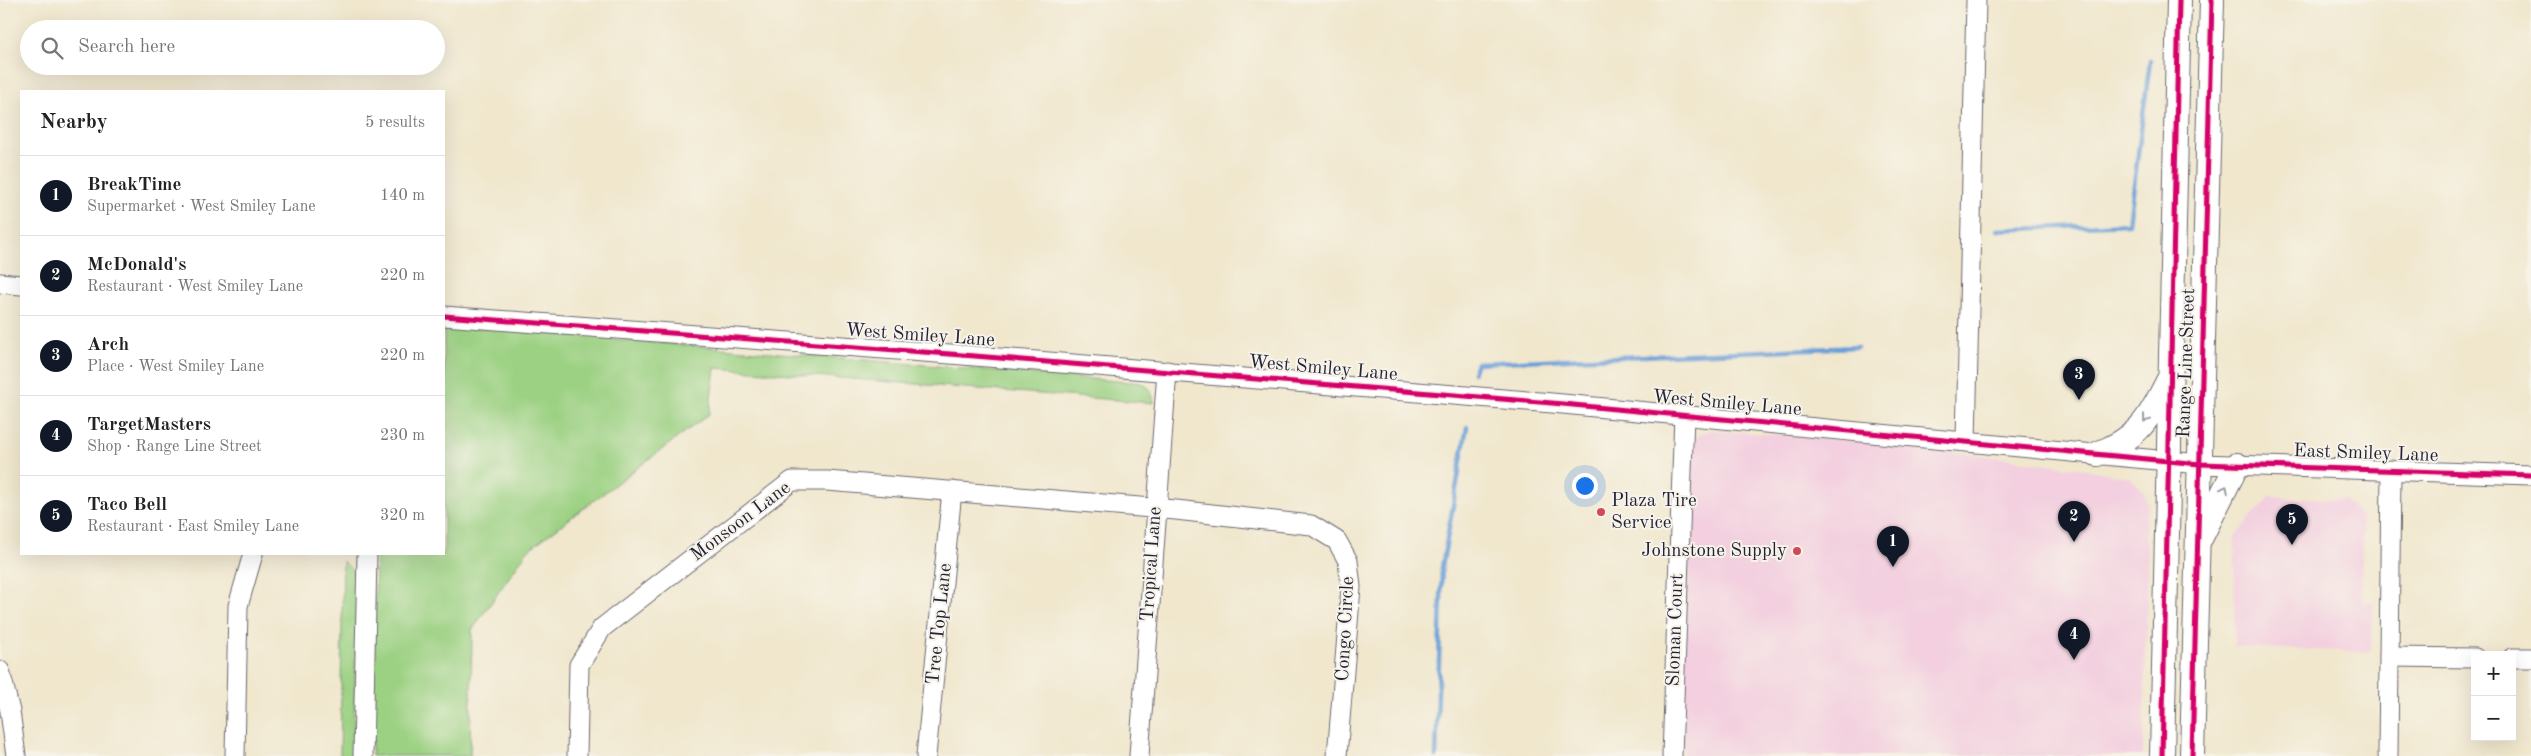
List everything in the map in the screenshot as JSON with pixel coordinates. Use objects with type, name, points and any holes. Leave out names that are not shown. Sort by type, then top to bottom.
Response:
[{"type":"main road","name":"Range Line Street","points":[[2162,756],[2179,0]]},
{"type":"main road","points":[[2198,0],[2211,43]]},
{"type":"main road","name":"Range Line Street","points":[[2192,756],[2212,0]]},
{"type":"main road","points":[[2097,454],[2117,446],[2133,436],[2150,416],[2170,377]]},
{"type":"main road","points":[[2197,545],[2237,465]]},
{"type":"street","points":[[1966,441],[1976,0]]},
{"type":"street","points":[[0,283],[20,284]]},
{"type":"street","name":"West Smiley Lane","points":[[445,316],[1167,371],[1684,415],[2200,464]]},
{"type":"street","name":"Tropical Lane","points":[[1139,756],[1155,508],[1167,371]]},
{"type":"street","name":"Sloman Court","points":[[1672,756],[1684,415]]},
{"type":"street","name":"East Smiley Lane","points":[[2200,464],[2531,475]]},
{"type":"street","points":[[2388,756],[2391,470]]},
{"type":"street","name":"Monsoon Lane","points":[[577,756],[579,665],[602,628],[792,480],[827,480],[1155,508]]},
{"type":"street","name":"Tree Top Lane","points":[[926,756],[952,491]]},
{"type":"street","name":"Congo Circle","points":[[1155,508],[1311,525],[1337,541],[1348,561],[1352,586],[1337,756]]},
{"type":"street","points":[[234,756],[238,606],[253,555]]},
{"type":"street","points":[[363,756],[367,555]]},
{"type":"street","points":[[2389,657],[2471,658]]},
{"type":"street","points":[[2516,658],[2531,658]]},
{"type":"street","points":[[0,671],[10,712],[16,756]]},
{"type":"shaded area","points":[[1712,430],[1906,445],[2091,470],[2130,478],[2143,490],[2148,505],[2145,535],[2148,558],[2143,756],[1683,756],[1691,438]]},
{"type":"shaded area","points":[[2270,497],[2345,500],[2363,519],[2361,599],[2364,602],[2373,603],[2371,652],[2234,647],[2235,536]]},
{"type":"green space","points":[[445,325],[1141,383],[1147,386],[1153,396],[1154,403],[715,368],[709,414],[528,550],[472,630],[470,756],[372,756],[376,555],[445,555]]},
{"type":"green space","points":[[343,561],[354,572],[357,586],[353,756],[340,756]]},
{"type":"waterway","points":[[1997,230],[2129,224],[2150,61]]},
{"type":"waterway","points":[[1473,373],[1477,363],[1857,347]]},
{"type":"waterway","points":[[1436,756],[1442,567],[1467,427]]},
{"type":"cycle path","points":[[2162,756],[2179,0]]},
{"type":"cycle path","points":[[2192,756],[2212,0]]},
{"type":"cycle path","points":[[445,316],[950,354],[1552,403],[2200,464],[2531,475]]},
{"type":"place","name":"Arch","points":[[2079,400]]},
{"type":"place","name":"Plaza Tire Service","points":[[1601,512]]},
{"type":"place","name":"McDonald's","points":[[2074,542]]},
{"type":"place","name":"Taco Bell","points":[[2292,545]]},
{"type":"place","name":"Johnstone Supply","points":[[1797,551]]},
{"type":"place","name":"BreakTime","points":[[1893,567]]},
{"type":"place","name":"TargetMasters","points":[[2074,660]]}]
